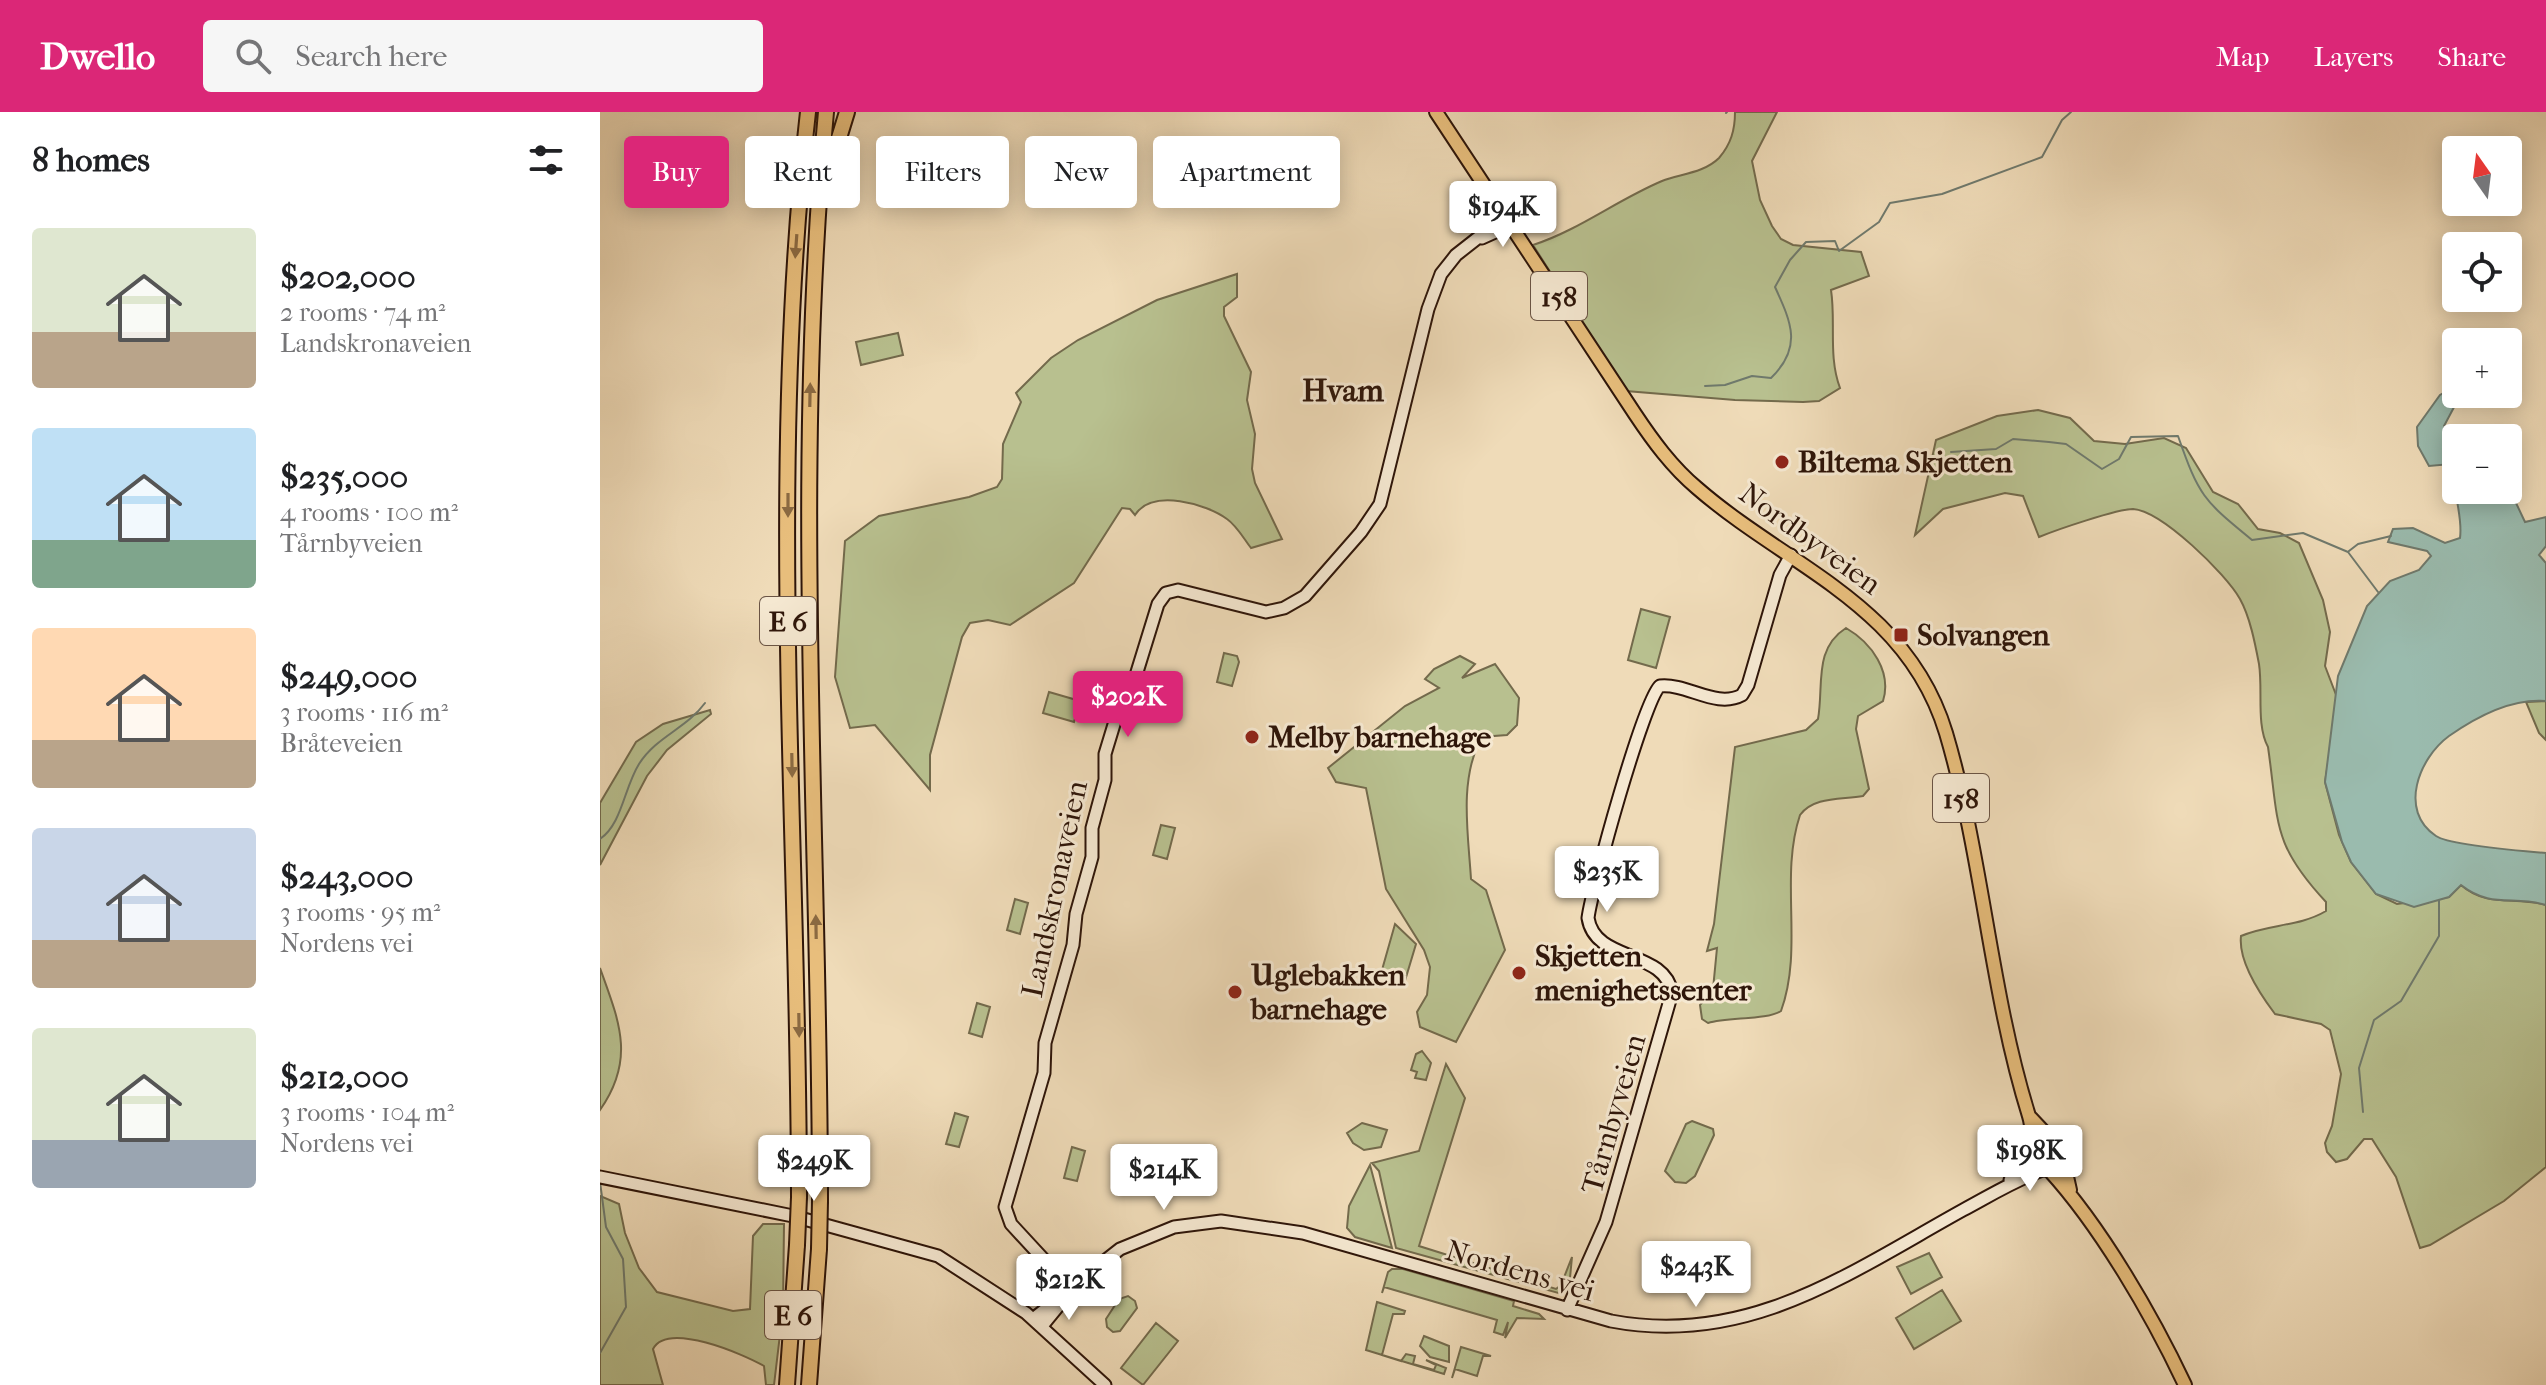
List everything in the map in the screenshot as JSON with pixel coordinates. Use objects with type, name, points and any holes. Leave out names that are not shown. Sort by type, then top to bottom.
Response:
[{"type":"highway","name":"E 6","points":[[787,1385],[799,1197],[788,486],[795,257],[808,112]]},
{"type":"highway","name":"E 6","points":[[809,1385],[820,1201],[807,583],[811,352],[826,112]]},
{"type":"highway","points":[[818,212],[847,112]]},
{"type":"main road","name":"Nordbyveien","points":[[1436,112],[1635,414],[1670,461],[1718,505],[1844,592],[1882,625],[1913,665],[1937,709],[1969,838],[2012,1064],[2029,1116],[2036,1152],[2047,1170],[2074,1200],[2144,1309],[2185,1385]]},
{"type":"main road","name":"Nordbyveien","points":[[2029,1116],[2061,1150],[2074,1200]]},
{"type":"main road","points":[[2036,1152],[2052,1143]]},
{"type":"main road","points":[[2047,1170],[2062,1161]]},
{"type":"street","name":"Landskronaveien","points":[[1071,1289],[1014,1227],[1005,1207],[1044,1073],[1045,1043],[1073,945],[1076,914],[1092,857],[1092,828],[1105,780],[1105,754],[1119,708],[1133,685],[1158,604],[1166,593],[1178,590],[1256,611],[1284,608],[1305,596],[1373,517],[1386,487],[1433,290],[1451,261],[1477,239],[1510,220]]},
{"type":"street","name":"Tårnbyveien","points":[[1567,1310],[1606,1222],[1672,993],[1664,975],[1653,967],[1601,942],[1594,935],[1588,918],[1639,735],[1651,696],[1660,686],[1674,686],[1726,700],[1745,691],[1780,575],[1791,555]]},
{"type":"street","name":"Nordens vei","points":[[2004,1186],[2036,1152]]},
{"type":"street","name":"Nordens vei","points":[[1038,1322],[1101,1262],[1139,1240],[1174,1227],[1210,1221],[1243,1222],[1303,1233],[1567,1310],[1633,1325],[1709,1325],[1776,1308],[1843,1276],[2004,1186],[2047,1170]]},
{"type":"street","points":[[600,1177],[808,1220],[945,1259],[1038,1322],[1105,1385]]},
{"type":"green space","points":[[1735,112],[1777,112],[1752,161],[1760,200],[1781,239],[1793,245],[1861,252],[1869,276],[1831,290],[1834,364],[1840,388],[1819,401],[1735,400],[1626,391],[1533,245],[1662,181],[1713,163],[1729,142]]},
{"type":"green space","points":[[1237,274],[1237,297],[1224,307],[1224,316],[1251,372],[1247,400],[1255,434],[1252,469],[1255,483],[1282,539],[1251,548],[1237,529],[1218,513],[1180,501],[1154,502],[1135,515],[1130,509],[1122,508],[1074,583],[1010,625],[988,620],[970,623],[962,637],[930,755],[930,790],[875,725],[850,728],[835,677],[845,541],[879,516],[969,497],[997,487],[1002,479],[1003,444],[1021,402],[1016,393],[1051,358],[1078,340],[1157,300]]},
{"type":"green space","points":[[898,333],[903,355],[861,365],[856,342]]},
{"type":"green space","points":[[2038,410],[2070,418],[2094,441],[2125,444],[2164,438],[2186,448],[2213,492],[2238,504],[2258,529],[2280,533],[2299,543],[2323,600],[2330,632],[2325,666],[2338,700],[2325,782],[2339,835],[2351,862],[2376,894],[2397,904],[2449,897],[2461,885],[2481,897],[2546,905],[2546,1167],[2504,1201],[2430,1245],[2420,1248],[2396,1177],[2372,1139],[2364,1139],[2347,1159],[2336,1162],[2327,1152],[2325,1143],[2332,1126],[2341,1074],[2330,1030],[2321,1024],[2275,1014],[2246,967],[2241,936],[2316,916],[2326,911],[2326,902],[2295,864],[2280,831],[2268,747],[2262,728],[2260,674],[2252,630],[2233,588],[2208,560],[2176,532],[2160,520],[2133,509],[2101,516],[2039,537],[2023,496],[2005,493],[1943,509],[1915,535],[1936,440],[1997,416]]},
{"type":"green space","points":[[1641,609],[1670,617],[1656,668],[1628,660]]},
{"type":"green space","points":[[1846,628],[1872,650],[1885,679],[1883,701],[1858,716],[1856,729],[1869,789],[1863,796],[1813,805],[1800,815],[1791,863],[1791,963],[1781,1011],[1766,1016],[1708,1023],[1702,1019],[1700,1005],[1713,989],[1717,948],[1707,951],[1714,924],[1735,747],[1806,730],[1818,719],[1824,657],[1829,646]]},
{"type":"green space","points":[[1224,653],[1237,656],[1239,662],[1232,686],[1217,682]]},
{"type":"green space","points":[[1460,656],[1475,664],[1462,678],[1495,664],[1519,698],[1517,725],[1507,735],[1481,737],[1470,771],[1467,825],[1471,879],[1486,890],[1505,950],[1456,1042],[1420,1027],[1417,1012],[1427,995],[1430,967],[1424,950],[1386,889],[1366,788],[1336,782],[1328,768],[1405,706],[1439,688],[1425,679],[1434,669]]},
{"type":"green space","points":[[1049,692],[1080,701],[1074,722],[1043,713]]},
{"type":"green space","points":[[2546,701],[2546,740],[2539,733],[2526,702]]},
{"type":"green space","points":[[710,710],[711,714],[667,750],[647,776],[600,865],[600,803],[636,742],[663,724]]},
{"type":"green space","points":[[1161,825],[1175,828],[1167,859],[1153,855]]},
{"type":"green space","points":[[1015,899],[1028,903],[1020,934],[1007,930]]},
{"type":"green space","points":[[1395,924],[1416,944],[1404,984],[1380,977]]},
{"type":"green space","points":[[600,968],[618,1023],[621,1057],[618,1074],[600,1110]]},
{"type":"green space","points":[[977,1003],[990,1007],[982,1037],[969,1033]]},
{"type":"green space","points":[[1422,1051],[1431,1063],[1426,1080],[1415,1078],[1417,1072],[1411,1070],[1416,1054]]},
{"type":"green space","points":[[1446,1064],[1465,1098],[1419,1246],[1556,1289],[1561,1285],[1572,1257],[1569,1288],[1562,1294],[1396,1248],[1379,1171],[1372,1163],[1419,1151]]},
{"type":"green space","points":[[955,1113],[968,1117],[959,1147],[946,1144]]},
{"type":"green space","points":[[1692,1121],[1713,1129],[1714,1135],[1695,1176],[1686,1183],[1675,1182],[1665,1171],[1686,1124]]},
{"type":"green space","points":[[1362,1123],[1387,1130],[1381,1147],[1364,1150],[1353,1143],[1347,1133]]},
{"type":"green space","points":[[1072,1147],[1085,1151],[1077,1181],[1064,1178]]},
{"type":"green space","points":[[1370,1165],[1392,1248],[1355,1237],[1347,1228],[1349,1206]]},
{"type":"green space","points":[[600,1196],[619,1204],[625,1233],[639,1268],[657,1292],[733,1311],[750,1309],[753,1236],[763,1224],[784,1224],[783,1309],[774,1385],[766,1385],[764,1366],[754,1361],[706,1342],[673,1338],[661,1341],[653,1349],[663,1385],[600,1385]]},
{"type":"green space","points":[[1929,1253],[1942,1277],[1911,1294],[1897,1267]]},
{"type":"green space","points":[[1403,1269],[1514,1301],[1513,1306],[1539,1314],[1544,1319],[1517,1318],[1505,1338],[1508,1322],[1503,1335],[1494,1332],[1497,1320],[1384,1287],[1382,1293],[1388,1272]]},
{"type":"green space","points":[[1942,1290],[1961,1321],[1914,1349],[1896,1318]]},
{"type":"green space","points":[[1128,1296],[1135,1301],[1137,1308],[1120,1331],[1113,1332],[1107,1327],[1106,1319],[1119,1299]]},
{"type":"green space","points":[[1377,1302],[1405,1311],[1404,1314],[1393,1314],[1382,1355],[1366,1350]]},
{"type":"green space","points":[[1156,1323],[1178,1341],[1143,1385],[1121,1368]]},
{"type":"green space","points":[[1424,1336],[1449,1346],[1449,1362],[1430,1357],[1420,1346]]},
{"type":"green space","points":[[1461,1347],[1491,1356],[1483,1356],[1477,1376],[1455,1369],[1452,1378]]},
{"type":"green space","points":[[1406,1354],[1415,1356],[1413,1364],[1434,1370],[1436,1365],[1426,1360],[1446,1368],[1444,1374],[1401,1361]]},
{"type":"shaded area","points":[[2440,395],[2442,408],[2454,408],[2445,424],[2442,424],[2442,465],[2429,466],[2418,446],[2417,427]]},
{"type":"shaded area","points":[[2458,504],[2516,504],[2525,522],[2546,517],[2546,546],[2539,555],[2546,563],[2546,701],[2520,703],[2495,710],[2449,736],[2429,757],[2422,771],[2417,785],[2418,813],[2424,825],[2444,840],[2546,853],[2546,905],[2483,897],[2461,885],[2449,897],[2414,907],[2376,894],[2351,862],[2325,782],[2338,676],[2367,606],[2390,581],[2419,570],[2431,556],[2427,551],[2388,542],[2393,529],[2413,528],[2445,543],[2460,538]]},
{"type":"waterway","points":[[1705,386],[1725,385],[1752,376],[1771,378],[1781,367],[1791,345],[1791,334],[1775,287],[1790,260],[1806,242],[1835,241],[1839,251],[1879,222],[1890,203],[1942,194],[2042,157],[2062,120],[2071,112]]},
{"type":"waterway","points":[[1951,452],[1996,449],[2013,439],[2049,442],[2066,444],[2102,469],[2119,459],[2131,437],[2178,436],[2204,496],[2252,540],[2303,533],[2348,552],[2378,592]]},
{"type":"waterway","points":[[2349,551],[2358,544],[2391,536]]},
{"type":"waterway","points":[[600,839],[618,815],[634,773],[646,754],[705,703]]},
{"type":"waterway","points":[[2363,1112],[2359,1068],[2374,1020],[2401,1001],[2439,936],[2439,900]]},
{"type":"waterway","points":[[600,1182],[606,1227],[623,1259],[626,1307],[600,1353]]},
{"type":"place","name":"Biltema Skjetten","points":[[1782,462]]},
{"type":"place","name":"Solvangen","points":[[1901,635]]},
{"type":"place","name":"Melby barnehage","points":[[1252,737]]},
{"type":"place","name":"Skjetten menighetssenter","points":[[1519,973]]},
{"type":"place","name":"Uglebakken barnehage","points":[[1235,992]]},
{"type":"district","name":"Hvam","points":[[1343,390]]}]
